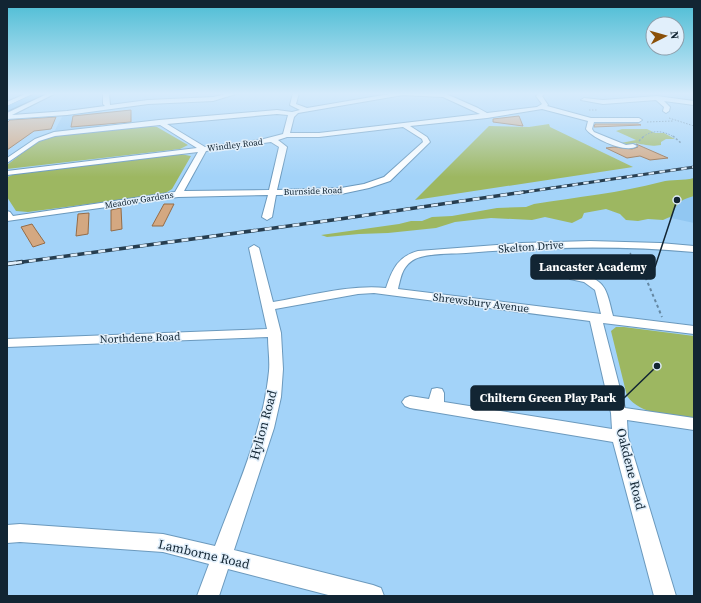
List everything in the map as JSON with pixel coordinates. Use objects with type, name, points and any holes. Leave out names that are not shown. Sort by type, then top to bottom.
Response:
[{"type":"street","points":[[7,161],[44,136],[170,121]]},
{"type":"street","points":[[286,134],[291,121]]},
{"type":"street","name":"Windley Road","points":[[7,173],[272,140],[286,134],[320,135],[436,121]]},
{"type":"street","points":[[590,121],[589,129],[592,133],[625,147],[633,146]]},
{"type":"street","points":[[159,122],[204,149]]},
{"type":"street","name":"Burnside Road","points":[[178,194],[341,191],[366,186],[387,179],[427,142],[425,138],[404,125]]},
{"type":"street","points":[[267,216],[283,147],[272,140]]},
{"type":"street","name":"Meadow Gardens","points":[[8,218],[178,194],[199,155],[204,149]]},
{"type":"street","name":"Skelton Drive","points":[[391,292],[401,263],[418,254],[574,244],[623,244],[694,249]]},
{"type":"street","name":"Hylion Road","points":[[208,596],[266,428],[273,397],[276,369],[274,333],[254,248]]},
{"type":"street","name":"Oakdene Road","points":[[574,277],[587,279],[600,289],[601,318],[618,413],[620,437],[665,596]]},
{"type":"street","name":"Shrewsbury Avenue","points":[[268,307],[358,291],[391,292],[694,330]]},
{"type":"street","name":"Northdene Road","points":[[7,343],[274,333]]},
{"type":"street","points":[[410,402],[436,399],[620,437]]},
{"type":"street","points":[[618,413],[694,424]]},
{"type":"street","name":"Lamborne Road","points":[[7,534],[20,533],[163,543],[221,556],[373,596]]},
{"type":"path","points":[[675,121],[694,126]]},
{"type":"path","points":[[633,146],[650,132],[664,133],[681,143]]},
{"type":"path","points":[[623,244],[645,276],[667,327]]},
{"type":"shaded area","points":[[60,121],[101,121],[101,127],[54,132]]},
{"type":"shaded area","points":[[694,192],[694,223],[625,208]]},
{"type":"green space","points":[[549,124],[550,127],[633,167],[415,200],[489,126],[529,127]]},
{"type":"green space","points":[[145,125],[157,127],[188,145],[180,149],[7,169],[7,165],[45,137]]},
{"type":"green space","points":[[622,129],[647,129],[655,133],[664,133],[675,139],[666,139],[661,142],[661,145],[657,146],[621,143],[636,140],[616,131]]},
{"type":"green space","points":[[180,154],[191,156],[172,189],[164,194],[28,212],[16,211],[7,197],[7,177],[15,174]]},
{"type":"green space","points":[[694,178],[694,196],[679,203],[672,216],[663,220],[626,220],[620,214],[606,209],[584,213],[582,218],[572,223],[545,217],[532,220],[491,218],[455,222],[436,228],[388,233],[327,237],[321,235],[411,221],[422,221],[432,217],[452,216],[497,208],[526,207],[534,204],[614,192],[665,181]]},
{"type":"green space","points":[[616,327],[694,336],[694,418],[666,415],[648,411],[633,403],[627,396],[611,331]]},
{"type":"building","points":[[9,121],[54,121],[51,129],[34,131],[7,150],[7,123]]},
{"type":"building","points":[[72,121],[131,121],[131,122],[71,127]]},
{"type":"building","points":[[521,121],[523,126],[493,122]]},
{"type":"building","points":[[595,124],[638,124],[641,125],[594,127]]},
{"type":"building","points":[[636,144],[668,158],[650,160],[640,156],[627,158],[606,148],[614,147],[632,149],[638,147]]},
{"type":"building","points":[[164,204],[174,204],[163,226],[152,226]]},
{"type":"building","points":[[121,208],[122,229],[111,231],[111,210]]},
{"type":"building","points":[[89,213],[88,234],[76,236],[78,214]]},
{"type":"building","points":[[32,224],[45,243],[33,247],[21,227]]},
{"type":"railway","points":[[518,193],[694,167]]},
{"type":"railway","points":[[15,263],[340,219],[524,192]]},
{"type":"railway","points":[[7,264],[22,262]]},
{"type":"place","name":"Lancaster Academy","points":[[677,200]]},
{"type":"place","name":"Chiltern Green Play Park","points":[[657,366]]}]
